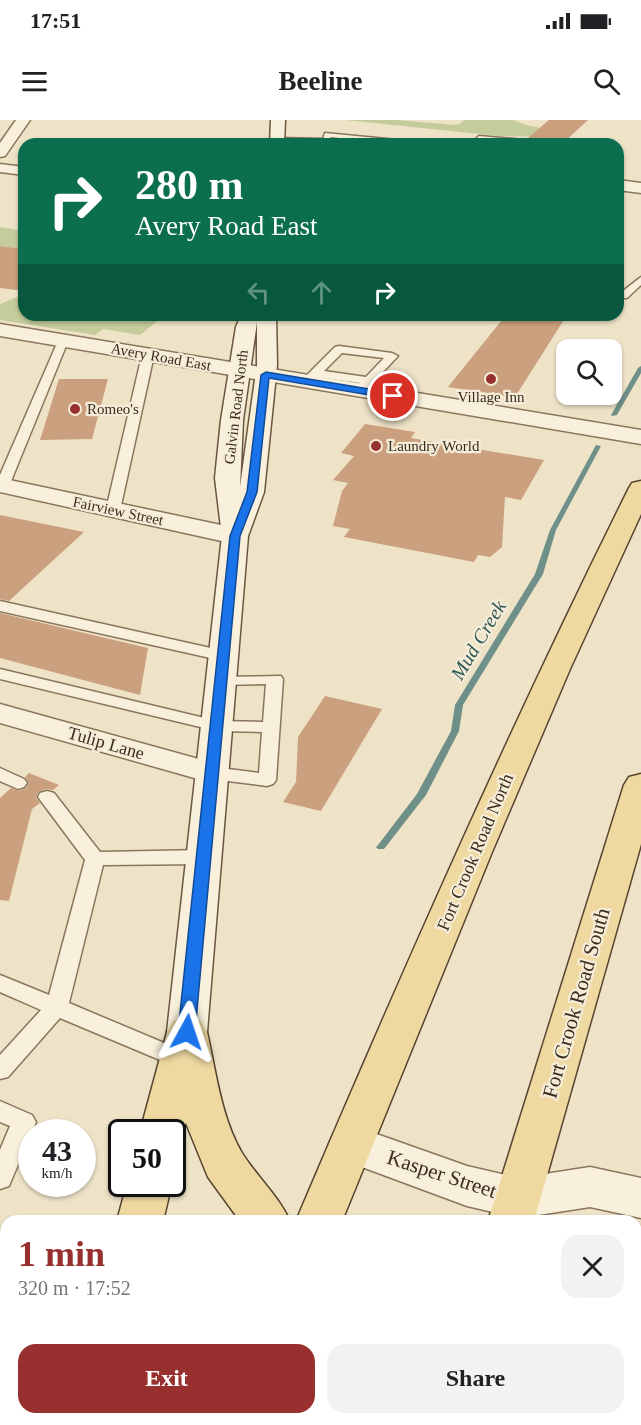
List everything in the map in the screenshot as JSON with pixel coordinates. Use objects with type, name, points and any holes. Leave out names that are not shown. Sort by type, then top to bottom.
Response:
[{"type":"main road","points":[[0,153],[23,120]]},
{"type":"main road","points":[[277,138],[278,120]]},
{"type":"main road","points":[[0,168],[18,170]]},
{"type":"main road","points":[[624,186],[641,188]]},
{"type":"main road","name":"Galvin Road North","points":[[184,1046],[235,536],[227,478],[239,371],[248,321]]},
{"type":"main road","name":"Galvin Road North","points":[[235,536],[252,492],[266,375],[267,321]]},
{"type":"main road","name":"Avery Road East","points":[[0,330],[239,371],[311,377],[365,386],[641,437]]},
{"type":"main road","name":"Fairview Street","points":[[1,485],[235,536]]},
{"type":"main road","name":"Fort Crook Road North","points":[[321,1215],[512,764],[591,589],[641,488]]},
{"type":"main road","name":"Tulip Lane","points":[[0,713],[212,773]]},
{"type":"main road","name":"Fort Crook Road South","points":[[515,1209],[641,785]]},
{"type":"main road","points":[[165,1119],[184,1046]]},
{"type":"main road","points":[[184,1046],[202,1108],[224,1163],[263,1215]]},
{"type":"main road","name":"Kasper Street","points":[[351,1144],[467,1186],[515,1209],[590,1186],[641,1198]]},
{"type":"main road","points":[[142,1215],[146,1197]]},
{"type":"lane","points":[[327,138],[328,135],[358,138]]},
{"type":"lane","points":[[624,295],[641,280]]},
{"type":"lane","points":[[1,485],[63,341]]},
{"type":"lane","points":[[311,377],[339,349],[392,356],[365,386]]},
{"type":"lane","points":[[113,510],[148,355]]},
{"type":"lane","points":[[0,606],[222,668],[275,679],[267,780],[212,773]]},
{"type":"lane","points":[[0,674],[217,726],[272,727]]},
{"type":"lane","points":[[0,774],[18,783]]},
{"type":"lane","points":[[47,796],[95,860]]},
{"type":"lane","points":[[95,860],[204,858]]},
{"type":"lane","points":[[0,1070],[57,1007],[95,860]]},
{"type":"lane","points":[[0,982],[57,1007],[184,1046]]},
{"type":"lane","points":[[0,1111],[24,1122],[0,1178]]},
{"type":"green space","points":[[345,120],[398,120],[454,125],[464,120],[513,120],[566,133],[561,137],[499,136]]},
{"type":"green space","points":[[0,227],[18,230],[18,248],[0,246]]},
{"type":"green space","points":[[18,296],[18,321],[158,321],[140,335],[103,329],[95,335],[0,320],[0,304]]},
{"type":"building","points":[[549,120],[588,120],[568,138],[528,138]]},
{"type":"building","points":[[0,246],[18,248],[18,290],[0,288]]},
{"type":"building","points":[[501,321],[563,321],[515,397],[448,387]]},
{"type":"building","name":"Romeo's","points":[[59,379],[108,379],[92,439],[40,440]]},
{"type":"building","points":[[365,424],[415,432],[411,438],[544,460],[521,500],[505,497],[502,547],[490,557],[478,555],[474,562],[344,537],[350,529],[333,526],[342,491],[348,483],[333,480],[354,456],[341,453]]},
{"type":"building","points":[[0,515],[84,532],[9,601],[0,599]]},
{"type":"building","points":[[0,613],[148,648],[140,695],[0,658]]},
{"type":"building","points":[[325,696],[382,709],[321,811],[283,802],[296,782],[298,737]]},
{"type":"building","points":[[29,773],[59,785],[53,790],[46,789],[38,792],[36,798],[40,803],[32,809],[9,901],[0,900],[0,798],[11,788],[19,791],[26,788],[29,783],[25,777]]},
{"type":"waterway","name":"Mud Creek","points":[[614,415],[641,368]]},
{"type":"waterway","name":"Mud Creek","points":[[381,847],[421,795],[455,731],[459,705],[539,574],[553,530],[598,446]]},
{"type":"place","name":"Village Inn","points":[[491,379]]},
{"type":"place","name":"Romeo's","points":[[75,409]]},
{"type":"place","name":"Laundry World","points":[[376,446]]},
{"type":"route","points":[[187,1032],[235,536],[252,492],[266,375],[393,396]]}]
